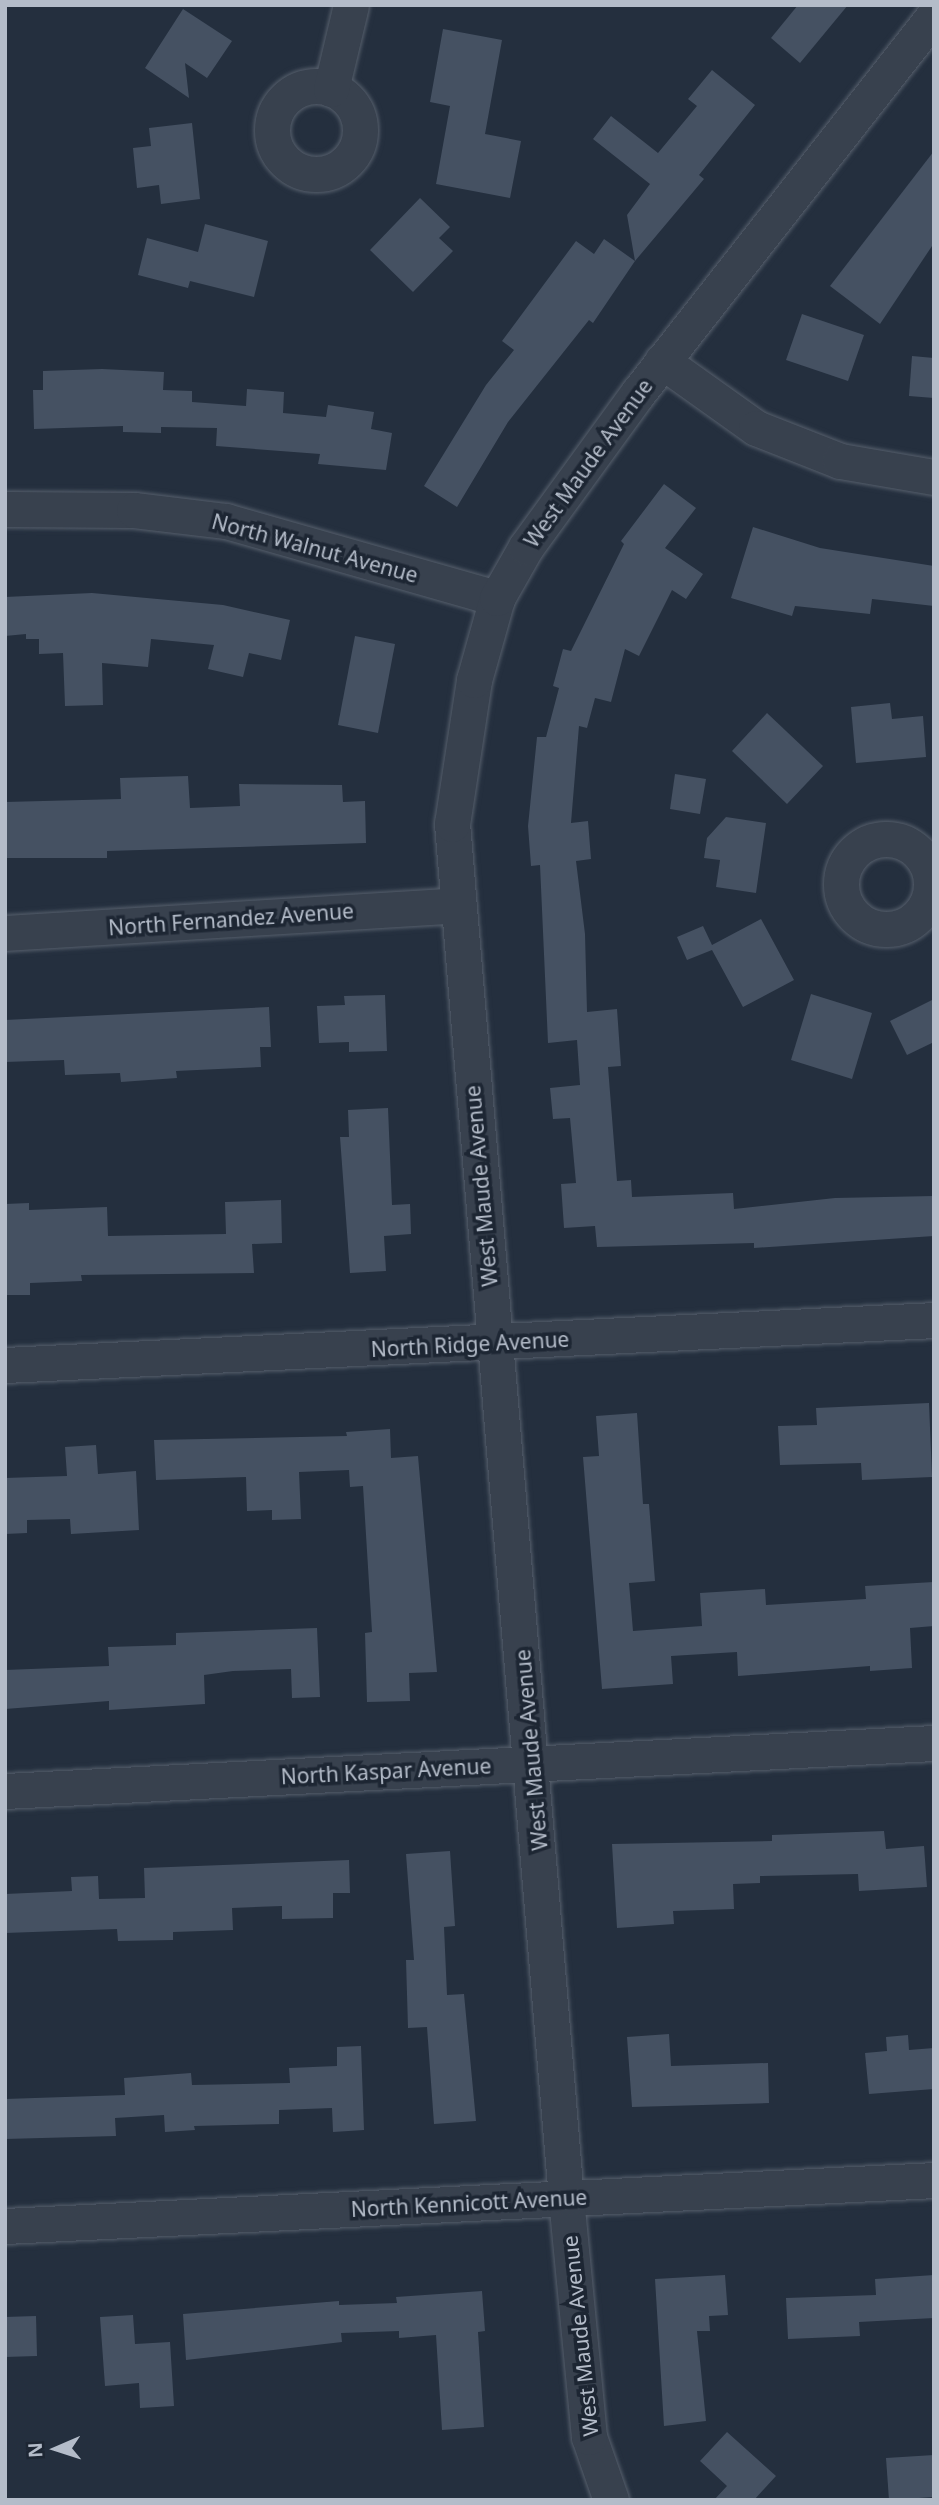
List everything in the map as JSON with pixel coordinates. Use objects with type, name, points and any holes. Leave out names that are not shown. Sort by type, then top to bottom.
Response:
[{"type":"street","points":[[331,89],[351,5]]},
{"type":"street","name":"West Maude Avenue","points":[[611,2500],[589,2437],[565,2198],[532,1763],[494,1343],[452,824],[474,680],[497,598],[551,507],[934,15]]},
{"type":"street","points":[[662,361],[756,428],[840,461],[934,477]]},
{"type":"street","name":"North Walnut Avenue","points":[[5,509],[134,510],[226,522],[497,598]]},
{"type":"street","name":"North Fernandez Avenue","points":[[5,933],[457,905]]},
{"type":"street","name":"North Ridge Avenue","points":[[5,1365],[934,1320]]},
{"type":"street","name":"North Kaspar Avenue","points":[[5,1791],[934,1743]]},
{"type":"street","name":"North Kennicott Avenue","points":[[5,2226],[934,2180]]},
{"type":"building","points":[[798,5],[848,5],[800,63],[771,38]]},
{"type":"building","points":[[183,9],[232,41],[207,78],[185,63],[189,98],[145,68]]},
{"type":"building","points":[[443,29],[502,40],[485,134],[521,141],[510,198],[436,184],[450,106],[430,102]]},
{"type":"building","points":[[712,70],[755,105],[699,175],[704,179],[635,261],[627,215],[650,184],[593,139],[611,116],[658,153],[697,106],[688,99]]},
{"type":"building","points":[[192,123],[200,199],[161,204],[159,185],[137,188],[133,148],[151,146],[149,128]]},
{"type":"building","points":[[934,151],[934,243],[880,324],[830,286]]},
{"type":"building","points":[[420,198],[450,227],[439,238],[453,251],[413,292],[370,250]]},
{"type":"building","points":[[205,224],[268,241],[254,297],[190,281],[188,288],[138,275],[147,238],[198,252]]},
{"type":"building","points":[[604,239],[635,261],[593,323],[589,320],[508,422],[457,507],[424,486],[486,385],[514,350],[502,341],[576,241],[594,254]]},
{"type":"building","points":[[802,314],[864,335],[848,381],[786,360]]},
{"type":"building","points":[[912,356],[934,358],[934,398],[909,396]]},
{"type":"building","points":[[102,369],[164,372],[163,390],[192,391],[192,402],[246,406],[247,389],[284,392],[283,413],[326,417],[328,405],[374,412],[371,429],[392,433],[386,470],[318,464],[320,454],[216,446],[217,428],[161,427],[161,433],[123,432],[123,426],[34,429],[33,390],[43,390],[43,371]]},
{"type":"building","points":[[664,484],[696,508],[665,548],[703,574],[686,599],[672,590],[639,656],[625,649],[611,702],[595,698],[587,728],[579,726],[571,823],[588,821],[591,859],[576,861],[585,934],[587,1012],[617,1009],[621,1066],[608,1067],[617,1181],[631,1180],[632,1197],[733,1193],[734,1209],[835,1198],[934,1196],[934,1236],[754,1248],[754,1243],[597,1247],[595,1226],[564,1228],[561,1184],[576,1183],[570,1118],[553,1119],[550,1088],[580,1085],[577,1040],[548,1043],[540,865],[531,866],[528,826],[537,737],[546,737],[559,688],[553,686],[563,649],[571,651],[624,544],[621,541]]},
{"type":"building","points":[[753,527],[820,548],[934,566],[934,606],[872,599],[870,614],[795,606],[792,616],[731,598]]},
{"type":"building","points":[[92,593],[223,605],[290,620],[281,660],[249,653],[243,677],[208,669],[214,645],[151,639],[148,667],[102,663],[103,705],[65,706],[63,653],[39,654],[39,639],[26,639],[26,634],[5,636],[5,597]]},
{"type":"building","points":[[355,636],[395,644],[378,733],[338,725]]},
{"type":"building","points":[[890,703],[892,719],[923,716],[926,757],[856,763],[851,707]]},
{"type":"building","points":[[767,713],[823,766],[787,804],[732,751]]},
{"type":"building","points":[[675,774],[706,779],[700,814],[670,809]]},
{"type":"building","points":[[188,776],[190,808],[240,806],[239,784],[342,785],[343,802],[365,801],[366,843],[107,851],[107,858],[5,858],[5,802],[121,799],[120,778]]},
{"type":"building","points":[[726,817],[766,823],[756,893],[716,887],[720,860],[704,858],[707,838]]},
{"type":"building","points":[[761,919],[794,980],[743,1007],[712,950],[687,960],[677,937],[703,926],[712,945]]},
{"type":"building","points":[[811,994],[872,1013],[852,1079],[791,1060]]},
{"type":"building","points":[[385,995],[387,1051],[349,1052],[349,1042],[319,1043],[317,1006],[345,1005],[344,996]]},
{"type":"building","points":[[934,999],[934,1042],[907,1055],[890,1021]]},
{"type":"building","points":[[269,1007],[271,1047],[260,1047],[261,1067],[176,1071],[177,1078],[121,1082],[120,1073],[65,1075],[64,1060],[5,1062],[5,1020]]},
{"type":"building","points":[[388,1108],[392,1205],[410,1204],[411,1234],[384,1236],[386,1271],[350,1273],[340,1137],[349,1137],[348,1110]]},
{"type":"building","points":[[281,1200],[282,1243],[252,1244],[254,1273],[81,1275],[82,1281],[30,1283],[30,1295],[5,1295],[5,1204],[29,1203],[29,1210],[107,1207],[108,1236],[226,1234],[225,1202]]},
{"type":"building","points":[[929,1403],[932,1477],[862,1480],[861,1463],[780,1465],[778,1426],[817,1425],[816,1408]]},
{"type":"building","points":[[637,1413],[643,1504],[649,1504],[655,1581],[629,1583],[633,1631],[702,1626],[700,1593],[765,1589],[766,1605],[866,1599],[865,1586],[934,1582],[934,1626],[910,1628],[912,1668],[870,1671],[870,1666],[738,1676],[737,1652],[671,1656],[673,1684],[602,1689],[583,1457],[599,1456],[596,1416]]},
{"type":"building","points":[[390,1429],[391,1458],[418,1456],[437,1672],[409,1673],[410,1701],[367,1702],[365,1633],[372,1632],[363,1486],[350,1487],[349,1470],[299,1472],[301,1519],[272,1520],[272,1510],[247,1511],[246,1477],[156,1480],[154,1440],[347,1436],[346,1432]]},
{"type":"building","points":[[96,1445],[98,1474],[136,1471],[139,1530],[71,1534],[70,1519],[27,1520],[27,1533],[5,1534],[5,1478],[67,1476],[65,1447]]},
{"type":"building","points":[[317,1628],[320,1697],[292,1698],[291,1669],[233,1671],[204,1675],[205,1704],[109,1710],[109,1701],[5,1709],[5,1670],[109,1666],[108,1647],[176,1645],[176,1633]]},
{"type":"building","points":[[884,1831],[886,1849],[924,1846],[927,1887],[859,1891],[858,1874],[760,1876],[760,1883],[733,1884],[734,1909],[673,1911],[674,1924],[617,1928],[612,1844],[772,1841],[772,1835]]},
{"type":"building","points":[[450,1851],[455,1926],[444,1927],[447,1995],[464,1994],[476,2121],[434,2124],[427,2027],[408,2028],[406,1960],[414,1960],[406,1854]]},
{"type":"building","points":[[349,1860],[350,1893],[333,1893],[333,1918],[282,1919],[282,1906],[232,1908],[233,1930],[173,1932],[173,1940],[118,1941],[117,1929],[5,1933],[5,1894],[72,1891],[71,1877],[98,1876],[99,1899],[145,1898],[144,1868]]},
{"type":"building","points":[[669,2034],[671,2066],[768,2063],[769,2103],[632,2107],[627,2037]]},
{"type":"building","points":[[908,2035],[909,2050],[934,2048],[934,2089],[869,2094],[865,2053],[887,2051],[886,2037]]},
{"type":"building","points":[[361,2046],[364,2130],[333,2132],[332,2108],[279,2110],[279,2124],[194,2126],[195,2130],[165,2132],[164,2115],[115,2118],[116,2136],[5,2139],[5,2099],[125,2095],[124,2078],[191,2073],[192,2085],[290,2083],[289,2068],[337,2066],[337,2047]]},
{"type":"building","points":[[725,2275],[728,2315],[709,2316],[710,2331],[697,2331],[706,2421],[664,2426],[655,2279]]},
{"type":"building","points":[[934,2275],[934,2318],[859,2322],[860,2336],[788,2339],[786,2298],[876,2295],[875,2279]]},
{"type":"building","points":[[482,2291],[485,2331],[478,2332],[484,2427],[442,2430],[436,2335],[399,2338],[399,2331],[341,2333],[342,2342],[186,2360],[183,2314],[339,2301],[339,2305],[397,2303],[396,2297]]},
{"type":"building","points":[[133,2315],[135,2344],[170,2342],[174,2406],[140,2408],[139,2383],[105,2386],[100,2317]]},
{"type":"building","points":[[36,2316],[37,2356],[5,2357],[5,2317]]},
{"type":"building","points":[[727,2432],[776,2476],[754,2500],[714,2500],[727,2486],[700,2461]]},
{"type":"building","points":[[934,2455],[934,2497],[889,2500],[886,2458]]}]
